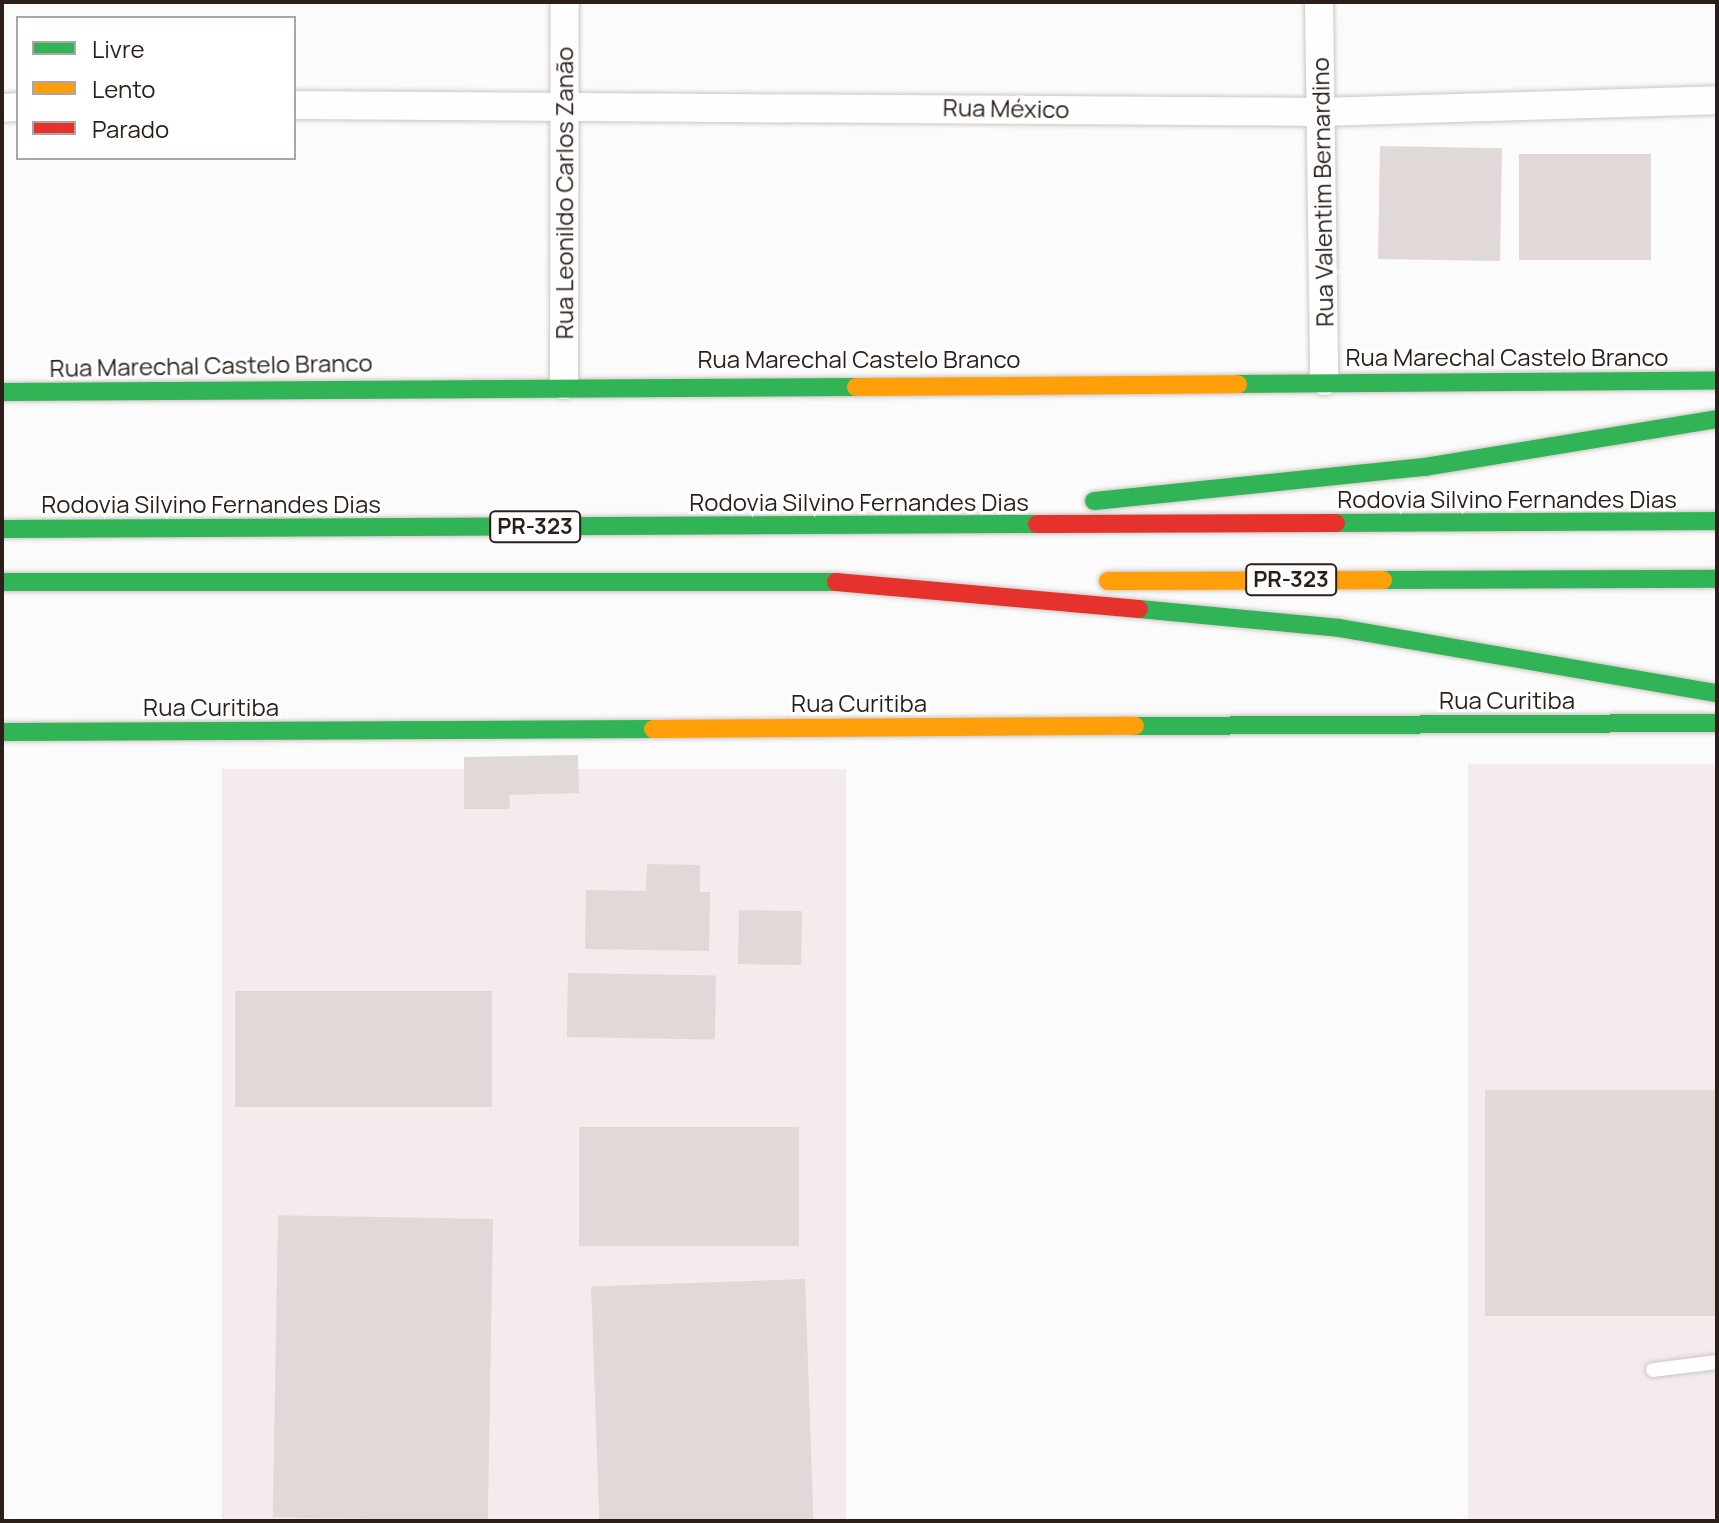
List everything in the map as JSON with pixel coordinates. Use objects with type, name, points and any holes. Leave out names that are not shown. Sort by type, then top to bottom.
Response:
[{"type":"main road","name":"Rua Marechal Castelo Branco","points":[[2,392],[564,385],[1717,381]]},
{"type":"main road","points":[[873,527],[1425,467],[1717,419]]},
{"type":"main road","name":"Rodovia Silvino Fernandes Dias","points":[[2,529],[1717,521]]},
{"type":"main road","name":"PR-323","points":[[2,582],[1717,579]]},
{"type":"main road","points":[[865,582],[1339,628],[1717,693]]},
{"type":"main road","name":"Rua Curitiba","points":[[2,732],[1717,723]]},
{"type":"street","name":"Rua Leonildo Carlos Zanão","points":[[564,385],[565,2]]},
{"type":"street","name":"Rua Valentim Bernardino","points":[[1319,2],[1324,381]]},
{"type":"street","name":"Rua México","points":[[296,105],[564,103],[1320,112],[1717,100]]},
{"type":"lane","points":[[1653,1370],[1717,1362]]},
{"type":"shaded area","points":[[1468,764],[1717,764],[1717,1521],[1468,1521]]},
{"type":"shaded area","points":[[222,769],[846,769],[846,1521],[222,1521]]},
{"type":"building","points":[[1380,146],[1502,148],[1500,261],[1378,259]]},
{"type":"building","points":[[1519,154],[1651,154],[1651,260],[1519,260]]},
{"type":"building","points":[[578,755],[579,793],[509,795],[510,809],[464,809],[464,757]]},
{"type":"building","points":[[647,864],[700,865],[700,892],[710,892],[709,951],[585,949],[586,890],[646,891]]},
{"type":"building","points":[[739,910],[802,911],[801,965],[738,964]]},
{"type":"building","points":[[568,973],[716,976],[715,1040],[567,1037]]},
{"type":"building","points":[[235,991],[492,991],[492,1107],[235,1107]]},
{"type":"building","points":[[1485,1090],[1717,1090],[1717,1316],[1485,1316]]},
{"type":"building","points":[[579,1127],[799,1127],[799,1246],[579,1246]]},
{"type":"building","points":[[278,1215],[493,1219],[488,1521],[273,1517]]},
{"type":"building","points":[[805,1279],[813,1521],[599,1521],[591,1286]]},
{"type":"traffic: fast","points":[[1238,384],[1717,381]]},
{"type":"traffic: fast","points":[[2,392],[856,387]]},
{"type":"traffic: fast","points":[[1094,501],[1425,467],[1717,419]]},
{"type":"traffic: fast","points":[[1336,523],[1717,521]]},
{"type":"traffic: fast","points":[[2,529],[1037,524]]},
{"type":"traffic: fast","points":[[1383,580],[1717,579]]},
{"type":"traffic: fast","points":[[2,582],[836,582]]},
{"type":"traffic: fast","points":[[1139,609],[1339,628],[1717,693]]},
{"type":"traffic: fast","points":[[1135,726],[1717,723]]},
{"type":"traffic: fast","points":[[2,732],[653,729]]},
{"type":"traffic: slow","points":[[856,387],[1238,384]]},
{"type":"traffic: slow","points":[[1108,581],[1383,580]]},
{"type":"traffic: slow","points":[[653,729],[1135,726]]},
{"type":"traffic: jam","points":[[1037,524],[1336,523]]},
{"type":"traffic: jam","points":[[836,582],[1139,609]]}]
